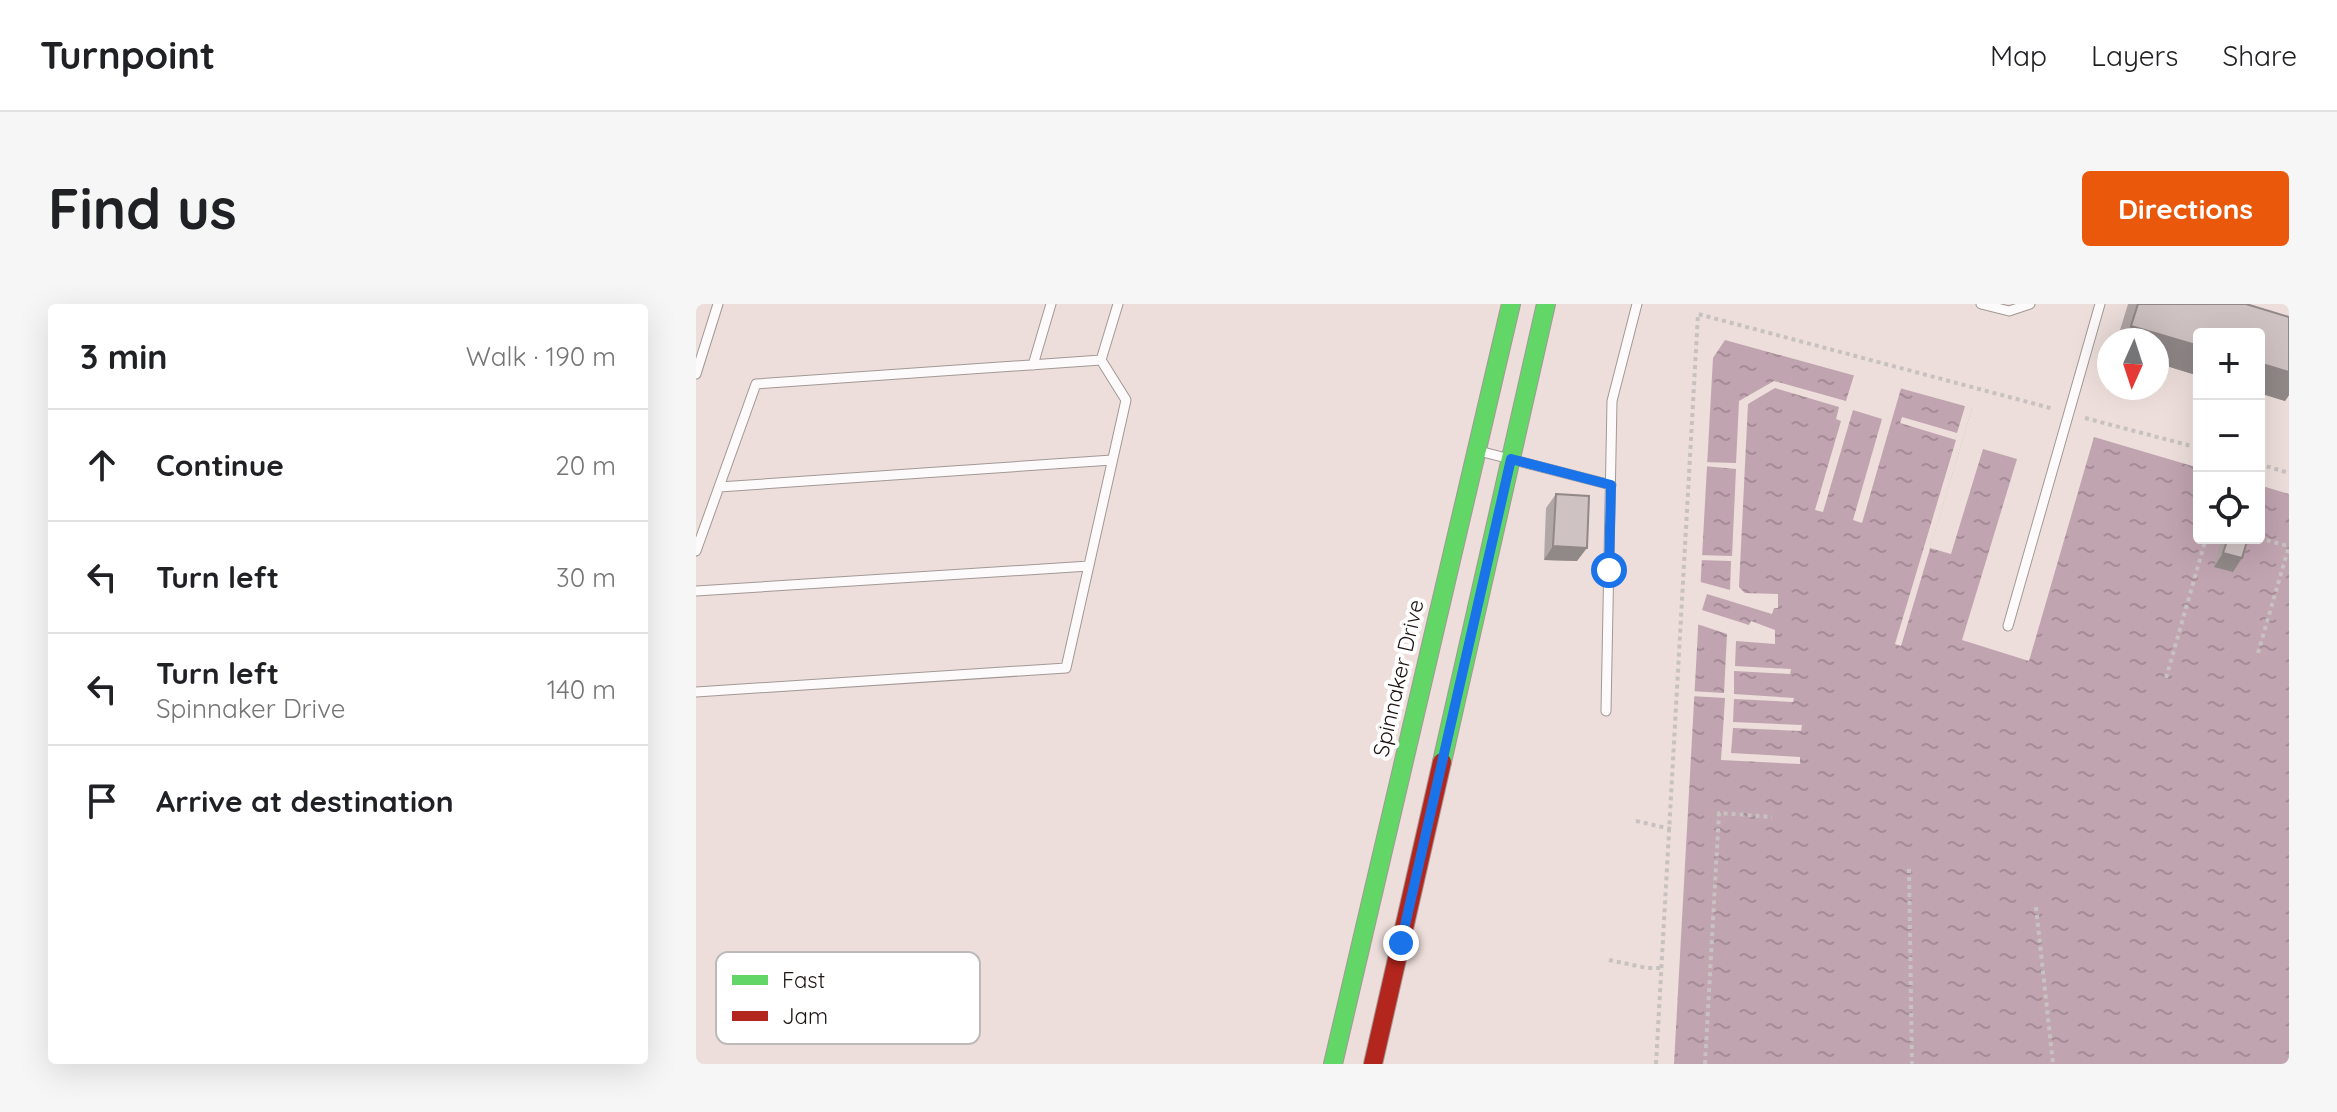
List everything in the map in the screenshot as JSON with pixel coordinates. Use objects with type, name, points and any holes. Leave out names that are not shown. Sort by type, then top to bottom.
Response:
[{"type":"street","name":"Spinnaker Drive","points":[[1333,1064],[1511,304]]},
{"type":"street","points":[[1373,1064],[1546,304]]},
{"type":"lane","points":[[696,374],[718,304]]},
{"type":"lane","points":[[1033,365],[1051,304]]},
{"type":"lane","points":[[696,692],[1066,668],[1126,400],[1101,360],[1118,304]]},
{"type":"lane","points":[[1606,711],[1612,401],[1637,304]]},
{"type":"lane","points":[[1981,304],[2009,311],[2030,304]]},
{"type":"lane","points":[[2008,626],[2100,304]]},
{"type":"lane","points":[[696,551],[756,384],[1101,360]]},
{"type":"lane","points":[[1476,450],[1611,485]]},
{"type":"lane","points":[[719,487],[1112,460]]},
{"type":"lane","points":[[696,591],[1089,566]]},
{"type":"path","points":[[1656,1064],[1698,314],[2193,446]]},
{"type":"path","points":[[2265,466],[2289,473]]},
{"type":"path","points":[[2258,653],[2289,546],[2265,540]]},
{"type":"path","points":[[2166,678],[2204,544]]},
{"type":"path","points":[[1705,1064],[1719,813],[1772,817]]},
{"type":"path","points":[[1636,821],[1671,829]]},
{"type":"path","points":[[1909,869],[1912,1064]]},
{"type":"path","points":[[2036,907],[2053,1064]]},
{"type":"path","points":[[1609,960],[1662,968]]},
{"type":"water","points":[[1725,340],[1972,408],[1930,548],[1951,554],[1983,449],[2017,459],[1962,640],[2029,661],[2094,437],[2193,466],[2193,544],[2265,544],[2265,487],[2289,494],[2289,1064],[1674,1064],[1713,358]]},
{"type":"pier","points":[[1855,372],[1902,385],[1862,523],[1853,520],[1882,419],[1853,410],[1823,512],[1815,510],[1841,421],[1836,419],[1839,407],[1775,388],[1748,404],[1739,587],[1745,593],[1778,594],[1778,608],[1774,608],[1772,614],[1707,594],[1702,610],[1775,630],[1775,644],[1736,641],[1735,666],[1791,669],[1790,674],[1734,671],[1734,694],[1794,698],[1793,702],[1734,699],[1733,722],[1802,725],[1801,731],[1733,728],[1731,753],[1800,757],[1800,764],[1721,760],[1725,698],[1690,696],[1690,691],[1724,693],[1727,634],[1694,623],[1697,581],[1730,590],[1731,561],[1698,560],[1698,555],[1732,556],[1736,469],[1703,466],[1703,462],[1736,463],[1739,401],[1774,381],[1846,401]]},
{"type":"pier","points":[[1966,403],[1973,405],[1901,646],[1895,644],[1956,440],[1900,423],[1902,417],[1957,433]]},
{"type":"building","points":[[2138,304],[2246,304],[2289,317],[2289,372],[2265,365],[2265,328],[2193,328],[2193,344],[2169,337],[2169,328],[2131,326]]},
{"type":"building","points":[[1556,494],[1589,496],[1587,548],[1553,546]]},
{"type":"building","points":[[2226,544],[2246,544],[2242,558],[2223,553]]},
{"type":"traffic: fast","points":[[1333,1064],[1511,304]]},
{"type":"traffic: fast","points":[[1442,762],[1546,304]]},
{"type":"traffic: jam","points":[[1373,1064],[1442,762]]},
{"type":"route","points":[[1401,943],[1511,459],[1611,485],[1609,570]]}]
